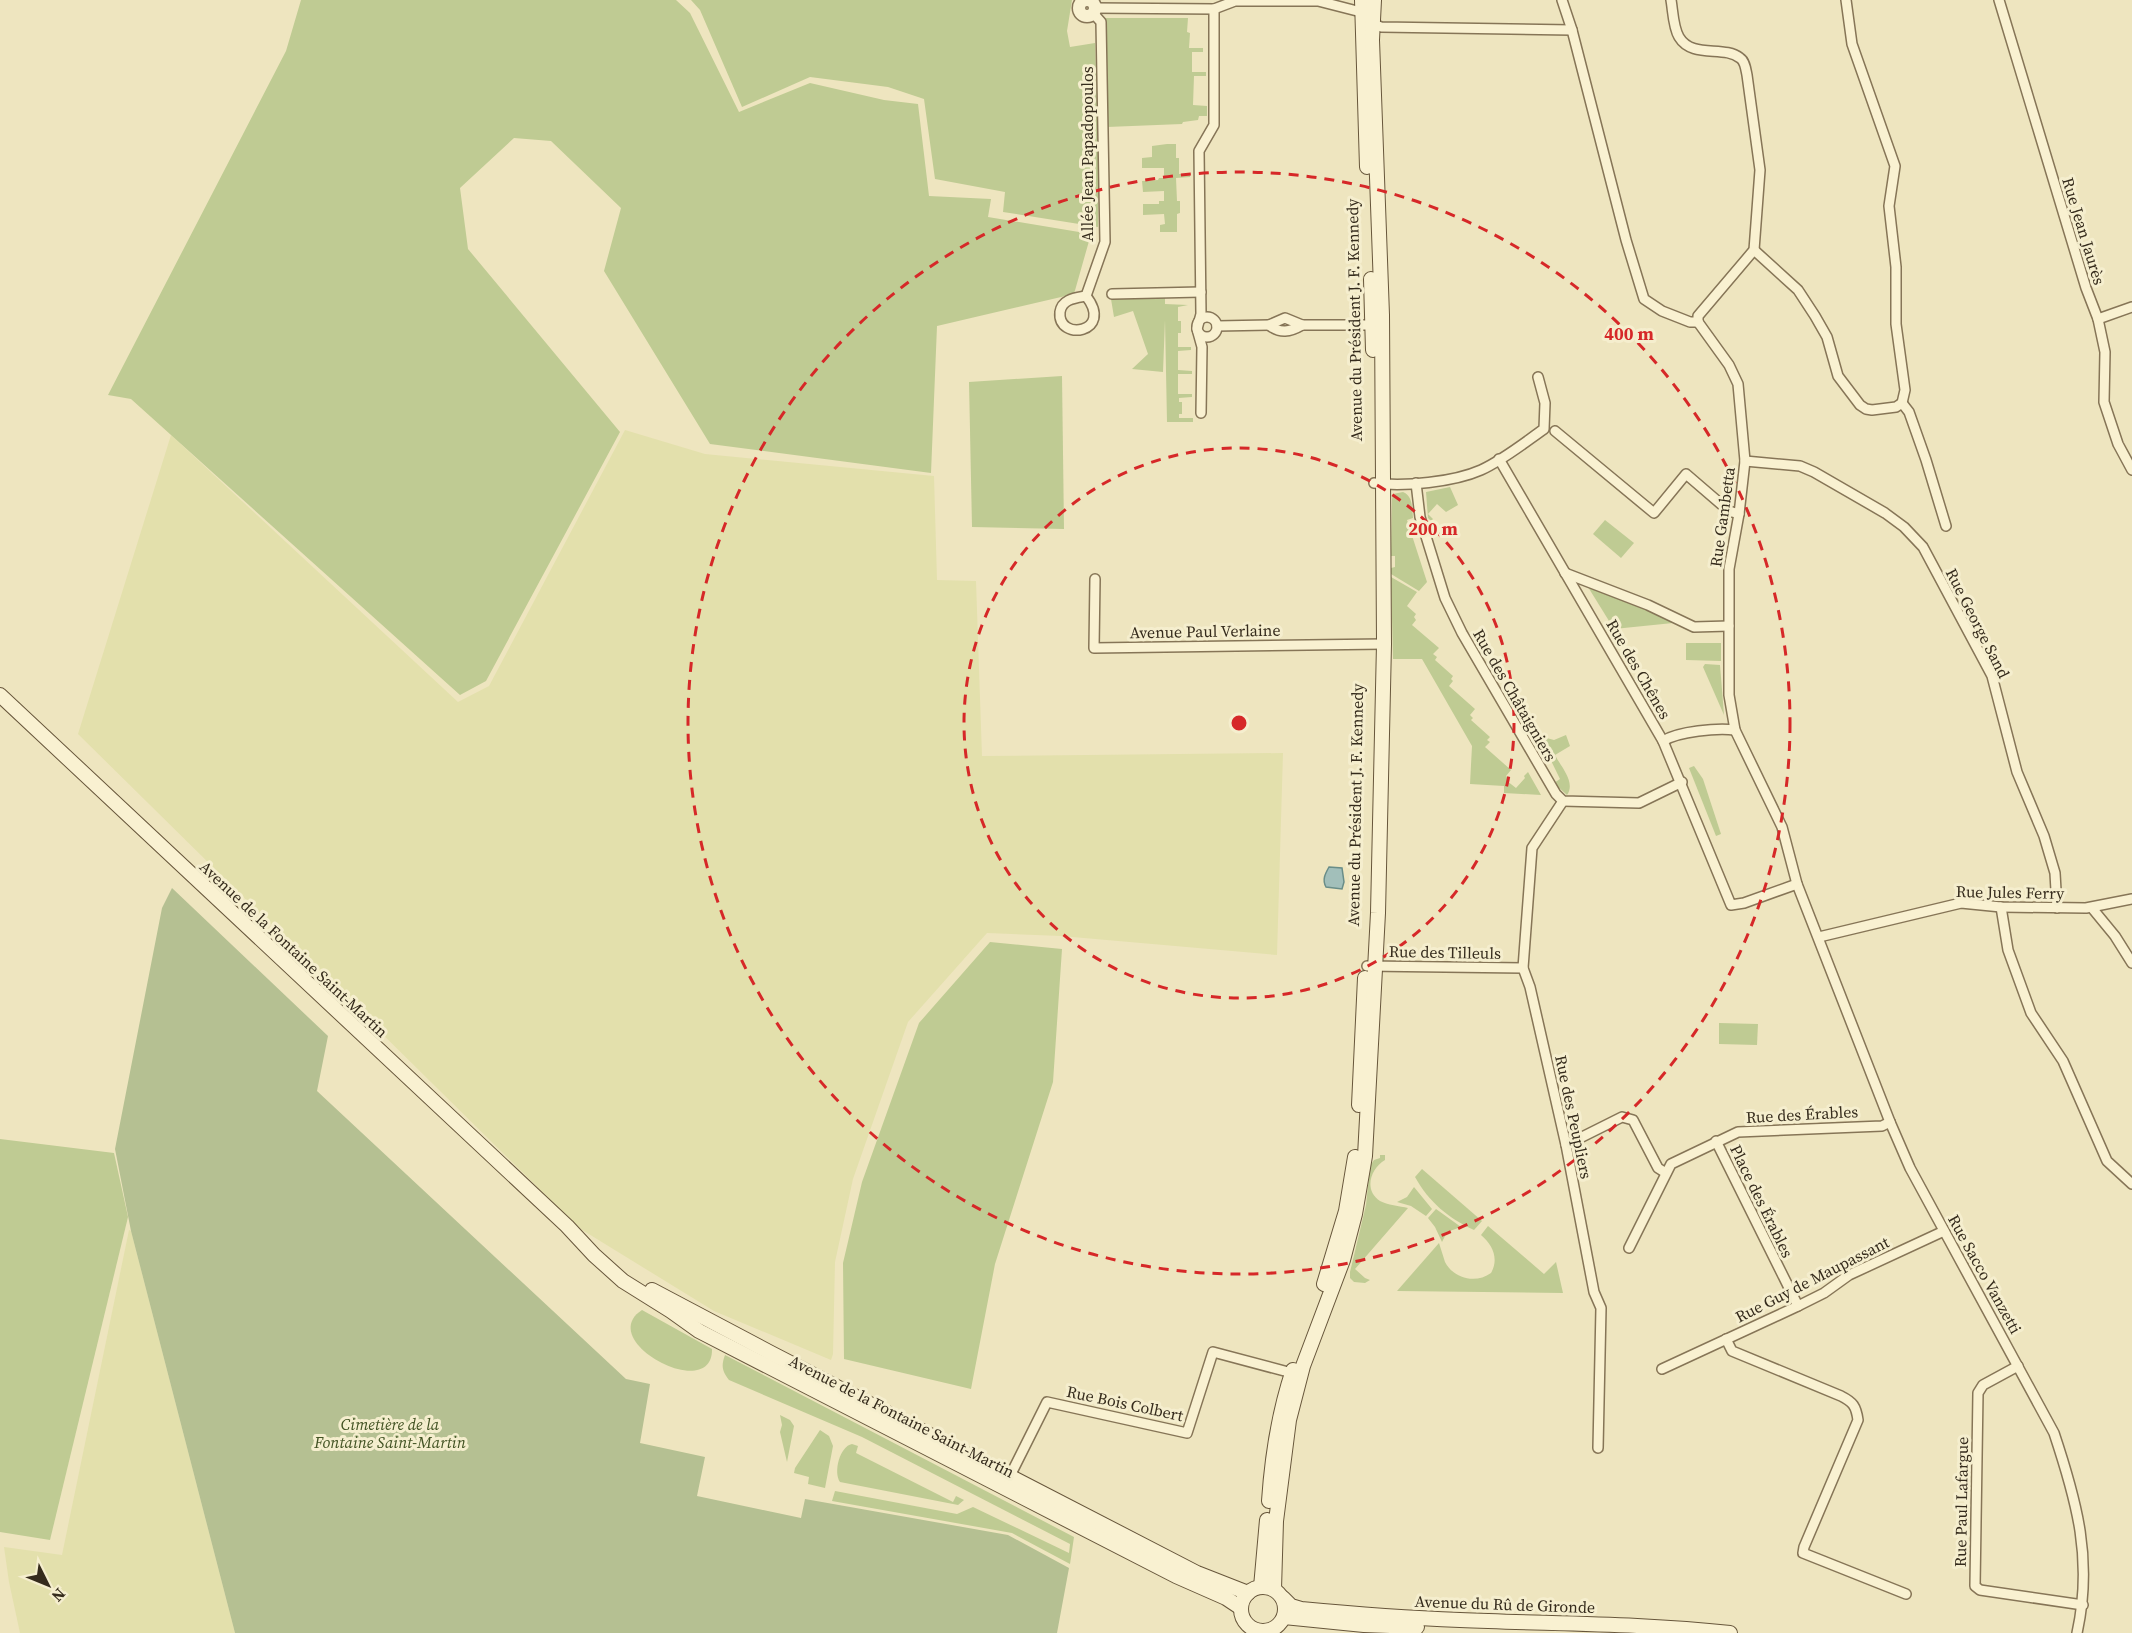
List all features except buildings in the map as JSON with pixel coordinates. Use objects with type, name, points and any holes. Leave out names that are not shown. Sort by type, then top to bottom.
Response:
[{"type":"main road","name":"Avenue du Président J. F. Kennedy","points":[[1273,1591],[1271,1471],[1280,1417],[1292,1372],[1334,1257],[1346,1211],[1356,1153],[1370,966],[1378,913],[1379,484],[1382,315],[1372,22],[1374,0]]},
{"type":"main road","name":"Avenue du Président J. F. Kennedy","points":[[1361,6],[1379,484]]},
{"type":"main road","name":"Avenue de la Fontaine Saint-Martin","points":[[0,695],[623,1281],[699,1331],[724,1344],[1197,1573],[1248,1593]]},
{"type":"main road","name":"Avenue du Président J. F. Kennedy","points":[[1273,1591],[1276,1521],[1289,1420],[1303,1366],[1342,1260],[1355,1214],[1365,1156],[1374,1002],[1370,966]]},
{"type":"main road","name":"Avenue de la Fontaine Saint-Martin","points":[[567,1226],[634,1279],[962,1459]]},
{"type":"main road","points":[[724,1344],[728,1339],[734,1338],[771,1353]]},
{"type":"main road","name":"Avenue de la Fontaine Saint-Martin","points":[[1007,1482],[1176,1576],[1226,1598],[1241,1608]]},
{"type":"main road","points":[[1273,1591],[1286,1611],[1278,1626],[1258,1632],[1247,1625],[1244,1620],[1242,1602],[1248,1593],[1273,1591]]},
{"type":"main road","name":"Avenue du Rû de Gironde","points":[[1273,1591],[1291,1606],[1364,1615],[1630,1625],[1730,1633]]},
{"type":"main road","name":"Avenue du Rû de Gironde","points":[[1278,1626],[1364,1625],[1658,1633]]},
{"type":"street","points":[[1562,0],[1644,299],[1662,311],[1690,322],[1698,322],[1698,316],[1754,250],[1760,170],[1747,75],[1743,62],[1738,56],[1699,50],[1684,44],[1676,30],[1671,0]]},
{"type":"street","points":[[1754,250],[1798,290],[1827,337],[1838,376],[1860,405],[1872,410],[1896,407],[1902,403],[1905,390],[1896,324],[1896,267],[1889,206],[1895,166],[1852,44],[1846,0]]},
{"type":"street","name":"Rue Jean Jaurès","points":[[1999,0],[2082,278],[2098,318],[2105,352],[2104,402],[2118,444],[2132,470]]},
{"type":"street","points":[[1201,413],[1202,347],[1197,328],[1201,314],[1199,151],[1214,125],[1214,9],[1235,1],[1318,1],[1361,6],[1372,22],[1381,27],[1572,30]]},
{"type":"street","name":"Allée Jean Papadopoulos","points":[[1086,296],[1105,242],[1101,22],[1094,10],[1214,9]]},
{"type":"street","points":[[1112,294],[1201,292]]},
{"type":"street","points":[[2098,318],[2132,307]]},
{"type":"street","points":[[1202,347],[1209,336],[1215,333],[1217,326],[1216,322],[1209,317],[1202,318],[1198,324],[1199,332],[1209,336]]},
{"type":"street","points":[[1217,326],[1269,326],[1286,318],[1302,326],[1372,324]]},
{"type":"street","name":"Rue Gambetta","points":[[1698,322],[1729,365],[1738,384],[1745,461],[1739,514],[1729,569],[1729,695],[1735,730],[1782,827],[1797,884],[1819,937]]},
{"type":"street","points":[[1379,484],[1416,483],[1453,478],[1480,470],[1544,429],[1545,403],[1538,376]]},
{"type":"street","points":[[1902,403],[1908,412],[1926,459],[1946,526]]},
{"type":"street","points":[[1555,430],[1654,513],[1686,474],[1728,511],[1739,514]]},
{"type":"street","name":"Rue des Chênes","points":[[1499,459],[1663,741],[1682,782],[1731,905],[1744,903],[1797,884]]},
{"type":"street","name":"Rue George Sand","points":[[1745,461],[1776,462],[1807,469],[1885,513],[1904,527],[1923,548],[1992,676],[2017,772],[2044,836],[2055,873],[2057,908]]},
{"type":"street","name":"Rue des Châtaigniers","points":[[1416,483],[1420,517],[1445,598],[1462,633],[1545,777],[1563,801]]},
{"type":"street","points":[[1565,573],[1648,605],[1694,627],[1729,626]]},
{"type":"street","name":"Avenue Paul Verlaine","points":[[1095,579],[1094,648],[1379,644]]},
{"type":"street","points":[[1663,741],[1687,733],[1735,730]]},
{"type":"street","points":[[1563,801],[1639,803],[1682,782]]},
{"type":"street","name":"Rue des Peupliers","points":[[1563,801],[1532,848],[1523,968],[1530,987],[1566,1144],[1594,1292],[1601,1308],[1598,1448]]},
{"type":"street","name":"Rue Jules Ferry","points":[[1819,937],[1961,903],[2001,907],[2092,908],[2132,899]]},
{"type":"street","points":[[2001,907],[2008,950],[2031,1013],[2063,1061],[2108,1161],[2132,1184]]},
{"type":"street","points":[[2092,908],[2115,936],[2132,963]]},
{"type":"street","name":"Rue Sacco Vanzetti","points":[[1819,937],[1910,1168],[2054,1433],[2069,1476],[2079,1521],[2084,1559],[2083,1605],[2077,1633]]},
{"type":"street","name":"Rue des Tilleuls","points":[[1370,966],[1523,968]]},
{"type":"street","points":[[1566,1144],[1622,1117],[1633,1120],[1658,1168],[1666,1173]]},
{"type":"street","name":"Rue des Érables","points":[[1629,1248],[1671,1164],[1716,1141],[1738,1132],[1882,1126],[1890,1122]]},
{"type":"street","name":"Place des Érables","points":[[1716,1141],[1798,1306]]},
{"type":"street","name":"Rue Guy de Maupassant","points":[[1662,1369],[1798,1306],[1824,1293],[1849,1275],[1944,1231]]},
{"type":"street","points":[[1726,1339],[1732,1351],[1841,1396],[1857,1408],[1858,1420],[1803,1552],[1906,1594]]},
{"type":"street","name":"Rue Bois Colbert","points":[[1007,1482],[1047,1402],[1187,1433],[1213,1353],[1292,1372]]},
{"type":"street","name":"Rue Paul Lafargue","points":[[2018,1366],[1983,1385],[1978,1393],[1975,1586],[1980,1590],[2083,1605]]},
{"type":"shaded area","points":[[625,430],[705,454],[934,476],[937,580],[976,581],[982,756],[1283,753],[1277,955],[1061,936],[987,933],[908,1022],[853,1179],[835,1262],[831,1360],[714,1311],[579,1228],[78,734],[171,435],[458,702],[489,686]]},
{"type":"shaded area","points":[[129,1230],[235,1633],[20,1633],[4,1547],[62,1555]]},
{"type":"green space","points":[[301,0],[676,0],[690,13],[739,112],[810,83],[884,100],[918,104],[929,196],[991,199],[988,217],[1091,234],[1074,294],[937,326],[931,473],[710,444],[604,271],[621,208],[551,141],[514,138],[460,188],[468,249],[620,432],[486,681],[460,695],[131,399],[108,395],[286,51]]},
{"type":"green space","points":[[691,0],[1072,0],[1067,31],[1070,47],[1095,43],[1098,227],[1003,212],[1005,192],[935,179],[924,99],[888,87],[810,77],[742,107],[700,10]]},
{"type":"green space","points":[[1105,18],[1188,18],[1189,48],[1203,48],[1203,52],[1192,52],[1192,72],[1206,72],[1206,76],[1194,76],[1193,105],[1207,106],[1207,116],[1199,116],[1198,120],[1182,124],[1107,127]]},
{"type":"green space","points":[[1176,144],[1179,174],[1190,174],[1190,177],[1176,178],[1177,201],[1180,201],[1177,232],[1160,232],[1160,225],[1165,224],[1164,214],[1143,215],[1143,204],[1159,204],[1159,201],[1164,201],[1164,191],[1143,192],[1142,181],[1164,178],[1164,168],[1142,168],[1142,158],[1152,157],[1152,146]]},
{"type":"green space","points":[[1165,297],[1165,304],[1188,305],[1178,307],[1181,333],[1178,333],[1178,347],[1191,347],[1191,350],[1178,351],[1178,370],[1192,371],[1192,374],[1178,374],[1178,394],[1192,394],[1192,397],[1179,398],[1179,402],[1182,402],[1182,414],[1179,414],[1179,418],[1193,418],[1193,422],[1167,422],[1165,320],[1163,372],[1132,369],[1148,354],[1133,311],[1114,317],[1111,299]]},
{"type":"green space","points":[[1062,376],[1064,529],[972,527],[969,382]]},
{"type":"green space","points":[[1450,487],[1458,505],[1446,512],[1437,504],[1428,514],[1433,519],[1431,521],[1428,518],[1426,492]]},
{"type":"green space","points":[[1403,492],[1409,496],[1411,503],[1413,518],[1407,520],[1427,582],[1419,591],[1391,574],[1391,568],[1395,567],[1395,556],[1391,556],[1392,499],[1393,494]]},
{"type":"green space","points":[[1605,520],[1634,543],[1621,558],[1593,534]]},
{"type":"green space","points":[[1391,577],[1417,592],[1407,606],[1416,614],[1414,617],[1416,620],[1412,625],[1439,648],[1433,654],[1437,657],[1435,660],[1453,676],[1451,679],[1453,681],[1449,686],[1475,709],[1470,715],[1473,718],[1471,720],[1490,737],[1487,740],[1490,742],[1485,747],[1511,770],[1506,776],[1509,779],[1507,781],[1516,788],[1528,772],[1541,795],[1504,793],[1504,786],[1470,784],[1472,746],[1422,659],[1393,659]]},
{"type":"green space","points":[[1588,587],[1669,619],[1673,623],[1614,629]]},
{"type":"green space","points":[[1686,643],[1721,643],[1721,661],[1686,660]]},
{"type":"green space","points":[[1705,664],[1720,665],[1724,715],[1703,667]]},
{"type":"green space","points":[[1566,735],[1570,746],[1555,755],[1569,780],[1567,795],[1554,783],[1560,779],[1539,736],[1554,740]]},
{"type":"green space","points":[[1694,766],[1703,779],[1721,834],[1716,836],[1689,768]]},
{"type":"green space","name":"Cimetière de la Fontaine Saint-Martin","points":[[172,888],[328,1036],[317,1091],[626,1379],[650,1384],[640,1443],[705,1457],[697,1496],[801,1518],[805,1499],[1008,1535],[1069,1568],[1057,1633],[235,1633],[131,1231],[115,1149],[162,908]]},
{"type":"green space","points":[[990,942],[1062,949],[1053,1082],[995,1264],[971,1389],[844,1359],[843,1263],[862,1182],[919,1023]]},
{"type":"green space","points":[[1719,1023],[1758,1024],[1757,1045],[1719,1044]]},
{"type":"green space","points":[[0,1139],[114,1153],[128,1217],[50,1540],[0,1532]]},
{"type":"green space","points":[[1380,1155],[1385,1155],[1385,1160],[1373,1174],[1370,1185],[1372,1191],[1380,1201],[1408,1208],[1355,1269],[1370,1280],[1365,1283],[1354,1282],[1350,1278],[1350,1272],[1366,1205],[1370,1166],[1374,1160],[1380,1158]]},
{"type":"green space","points":[[1422,1169],[1482,1221],[1474,1230],[1448,1215],[1426,1194],[1415,1177]]},
{"type":"green space","points":[[1414,1187],[1432,1209],[1426,1216],[1411,1206],[1397,1202],[1407,1197]]},
{"type":"green space","points":[[1436,1209],[1461,1227],[1447,1232],[1442,1242],[1428,1218]]},
{"type":"green space","points":[[1488,1226],[1544,1274],[1556,1262],[1563,1293],[1397,1291],[1439,1243],[1445,1262],[1460,1276],[1472,1279],[1491,1273],[1494,1252],[1481,1235]]},
{"type":"green space","points":[[642,1310],[712,1349],[707,1364],[695,1370],[678,1369],[659,1362],[643,1350],[633,1337],[631,1323]]},
{"type":"green space","points":[[725,1355],[1074,1537],[1070,1564],[1012,1533],[832,1501],[835,1491],[957,1514],[973,1507],[1069,1553],[1070,1544],[862,1437],[729,1380],[723,1368]]},
{"type":"green space","points":[[780,1415],[790,1420],[794,1426],[787,1462],[780,1432],[782,1425]]},
{"type":"green space","points":[[820,1430],[829,1436],[833,1446],[825,1488],[808,1484],[809,1477],[794,1473]]},
{"type":"green space","points":[[852,1444],[858,1446],[856,1453],[953,1502],[956,1496],[964,1500],[958,1505],[840,1482],[837,1472],[839,1460],[844,1449]]},
{"type":"water","points":[[1329,867],[1342,868],[1344,882],[1342,889],[1326,887],[1324,877]]}]
